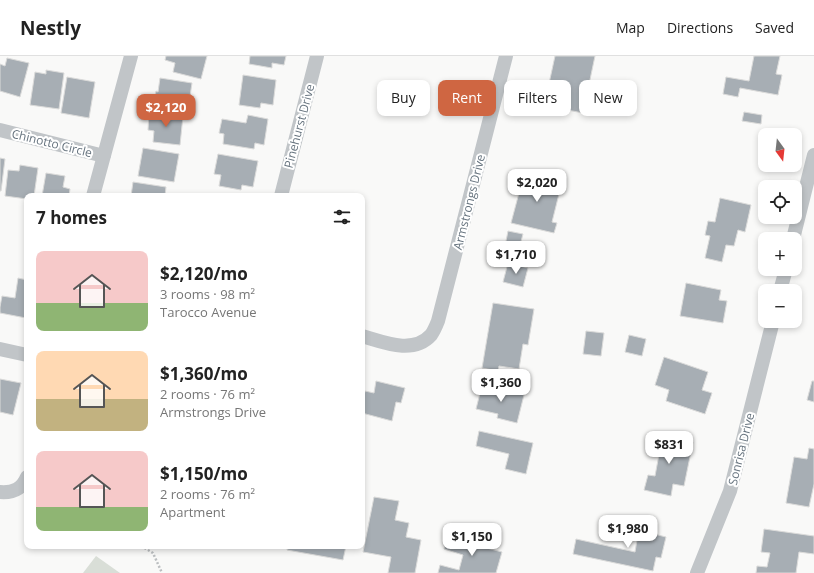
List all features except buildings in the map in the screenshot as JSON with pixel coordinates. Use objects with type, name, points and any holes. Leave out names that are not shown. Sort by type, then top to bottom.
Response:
[{"type":"street","points":[[94,193],[131,56]]},
{"type":"street","name":"Pinehurst Drive","points":[[282,193],[317,56]]},
{"type":"street","name":"Armstrongs Drive","points":[[365,337],[398,346],[410,346],[422,342],[431,334],[438,321],[506,56]]},
{"type":"street","name":"Chinotto Circle","points":[[0,130],[104,156]]},
{"type":"street","points":[[795,232],[814,155]]},
{"type":"street","name":"Sonrisa Drive","points":[[697,573],[730,491],[771,328]]},
{"type":"street","points":[[0,348],[24,354]]},
{"type":"street","points":[[0,492],[16,490],[24,483]]},
{"type":"path","points":[[146,549],[153,553],[162,573]]},
{"type":"shaded area","points":[[96,556],[120,573],[83,573]]}]
